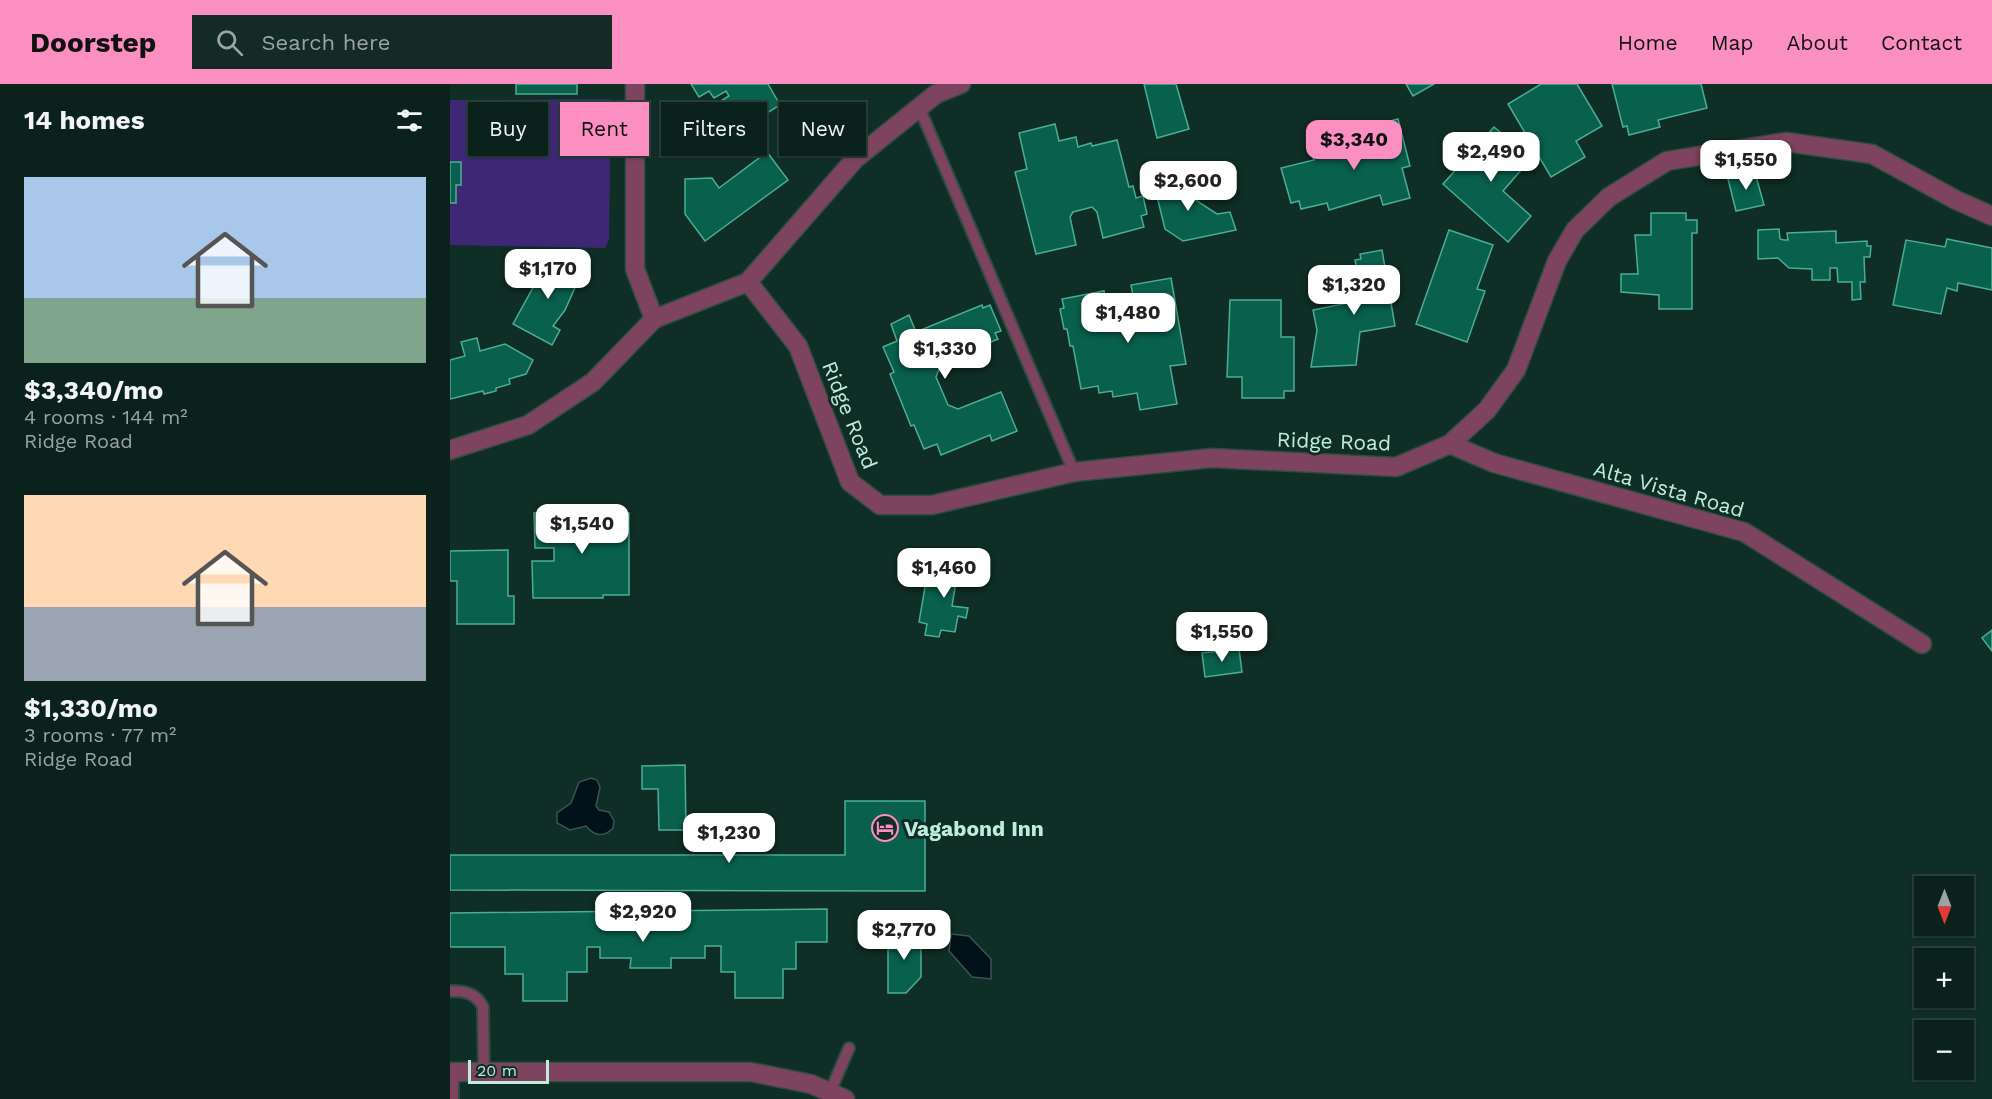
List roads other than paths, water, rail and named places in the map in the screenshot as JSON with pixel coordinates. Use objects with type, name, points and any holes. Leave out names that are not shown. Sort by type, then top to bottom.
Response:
[{"type":"street","points":[[634,84],[636,269],[654,320]]},
{"type":"street","points":[[450,450],[528,425],[592,382],[654,320],[748,282],[855,159],[936,94],[961,84]]},
{"type":"street","name":"Ridge Road","points":[[748,282],[798,346],[850,482],[880,506],[932,506],[1074,472],[1212,458],[1396,467],[1450,444],[1487,410],[1516,370],[1557,261],[1575,230],[1609,197],[1667,161],[1786,142],[1872,154],[1956,200],[1992,216]]},
{"type":"street","name":"Alta Vista Road","points":[[1450,444],[1494,463],[1744,532],[1922,645]]},
{"type":"street","points":[[451,1072],[751,1072],[811,1084],[837,1096]]},
{"type":"lane","points":[[919,107],[1074,472]]},
{"type":"lane","points":[[450,991],[468,992],[480,1001],[483,1007],[484,1072]]},
{"type":"lane","points":[[837,1096],[849,1048]]},
{"type":"lane","points":[[451,1072],[453,1099]]},
{"type":"place","name":"Vagabond Inn","points":[[885,828]]}]
